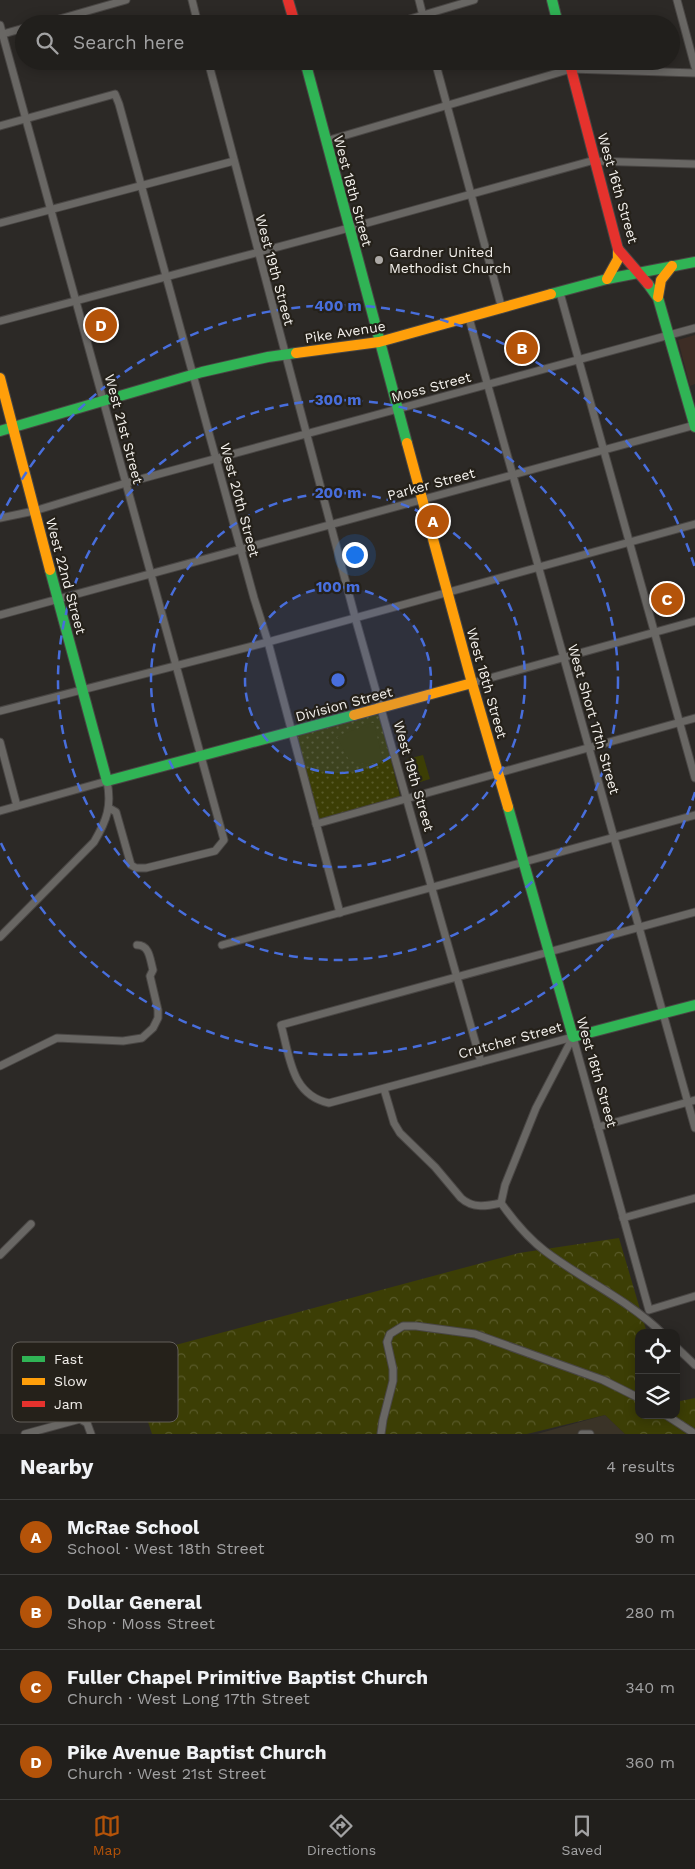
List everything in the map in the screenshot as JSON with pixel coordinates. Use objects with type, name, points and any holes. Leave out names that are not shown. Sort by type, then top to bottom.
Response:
[{"type":"street","points":[[91,0],[93,9]]},
{"type":"street","points":[[73,15],[126,0]]},
{"type":"street","points":[[192,0],[196,15]]},
{"type":"street","points":[[288,0],[292,15]]},
{"type":"street","points":[[419,0],[423,15],[474,0]]},
{"type":"street","points":[[552,0],[556,15]]},
{"type":"street","points":[[677,0],[695,67]]},
{"type":"street","name":"West 21st Street","points":[[0,25],[224,840],[215,851],[136,868],[131,866],[116,812],[109,808]]},
{"type":"street","points":[[1,34],[15,30]]},
{"type":"street","name":"West 19th Street","points":[[210,70],[284,355],[355,618],[481,1062]]},
{"type":"street","name":"West 18th Street","points":[[307,70],[447,593],[649,1310],[695,1296]]},
{"type":"street","points":[[437,70],[502,309]]},
{"type":"street","points":[[326,141],[447,105],[555,70]]},
{"type":"street","name":"West 16th Street","points":[[571,70],[618,249],[652,288],[658,298],[695,426]]},
{"type":"street","points":[[648,70],[695,73]]},
{"type":"street","name":"West 20th Street","points":[[26,119],[115,94],[268,642],[340,913]]},
{"type":"street","points":[[0,126],[26,119]]},
{"type":"street","points":[[0,321],[594,161],[695,164]]},
{"type":"street","points":[[0,223],[234,162]]},
{"type":"street","points":[[607,279],[618,259],[618,249]]},
{"type":"street","name":"Pike Avenue","points":[[0,431],[193,374],[234,364],[379,342],[607,279],[695,262]]},
{"type":"street","points":[[658,298],[658,284],[672,266]]},
{"type":"street","points":[[560,293],[695,778]]},
{"type":"street","name":"West Short 17th Street","points":[[470,318],[662,1014],[691,1101],[695,1128]]},
{"type":"street","name":"Moss Street","points":[[0,518],[695,328]]},
{"type":"street","name":"West 22nd Street","points":[[0,378],[107,781]]},
{"type":"street","name":"Parker Street","points":[[0,615],[695,426]]},
{"type":"street","points":[[0,711],[268,642],[695,524]]},
{"type":"street","name":"Division Street","points":[[0,810],[382,708],[695,621]]},
{"type":"street","points":[[316,824],[695,718]]},
{"type":"street","points":[[0,742],[17,806]]},
{"type":"street","points":[[0,937],[94,842],[103,826],[109,808],[110,792],[107,781]]},
{"type":"street","points":[[222,945],[695,816]]},
{"type":"street","points":[[457,977],[695,912]]},
{"type":"street","points":[[0,1066],[57,1038],[124,1041],[137,1040],[146,1036],[158,1018],[158,1010],[150,976],[153,970],[147,948],[137,945]]},
{"type":"street","name":"Crutcher Street","points":[[457,977],[281,1025],[296,1080],[302,1089],[319,1101],[332,1103],[695,1005]]},
{"type":"street","points":[[573,1037],[536,1108],[505,1185],[501,1203],[511,1217],[543,1249],[561,1263],[608,1292],[657,1329]]},
{"type":"street","points":[[384,1089],[394,1123],[400,1133],[435,1167],[466,1203],[482,1206],[501,1203]]},
{"type":"street","points":[[598,1128],[691,1101]]},
{"type":"street","points":[[623,1218],[695,1198]]},
{"type":"street","points":[[0,1255],[31,1224]]},
{"type":"street","points":[[381,1434],[393,1381],[393,1369],[387,1342],[395,1330],[406,1326],[475,1334],[603,1380],[635,1396]]},
{"type":"street","points":[[680,1351],[695,1365]]},
{"type":"street","points":[[672,1419],[694,1434]]},
{"type":"street","points":[[25,1434],[69,1422]]},
{"type":"street","points":[[85,1422],[91,1434]]},
{"type":"street","points":[[582,1434],[590,1434]]},
{"type":"shaded area","points":[[695,335],[695,384],[690,386],[678,340]]},
{"type":"shaded area","points":[[605,1415],[625,1434],[537,1434]]},
{"type":"green space","points":[[376,714],[380,717],[400,796],[321,819],[318,817],[296,738],[299,735]]},
{"type":"green space","points":[[374,723],[383,762],[364,764],[349,760],[337,737]]},
{"type":"green space","points":[[423,755],[430,779],[414,784],[407,759]]},
{"type":"green space","points":[[619,1238],[646,1329],[635,1329],[635,1419],[680,1419],[680,1401],[695,1398],[695,1434],[625,1434],[605,1415],[527,1434],[152,1434],[148,1422],[178,1422],[178,1344],[519,1253]]},
{"type":"traffic: fast","points":[[552,0],[556,15]]},
{"type":"traffic: fast","points":[[307,70],[407,443]]},
{"type":"traffic: fast","points":[[551,294],[607,279],[695,262]]},
{"type":"traffic: fast","points":[[648,284],[658,298],[695,427]]},
{"type":"traffic: fast","points":[[0,431],[202,372],[268,357],[296,353]]},
{"type":"traffic: fast","points":[[50,570],[107,781],[354,715]]},
{"type":"traffic: fast","points":[[508,807],[573,1037],[695,1005]]},
{"type":"traffic: slow","points":[[607,279],[618,259],[618,249]]},
{"type":"traffic: slow","points":[[658,297],[661,280],[672,266]]},
{"type":"traffic: slow","points":[[296,353],[379,342],[551,294]]},
{"type":"traffic: slow","points":[[0,378],[50,570]]},
{"type":"traffic: slow","points":[[407,443],[472,683],[508,807]]},
{"type":"traffic: slow","points":[[354,715],[472,683]]},
{"type":"traffic: jam","points":[[288,0],[292,15]]},
{"type":"traffic: jam","points":[[571,70],[618,249],[648,284]]},
{"type":"place","name":"Gardner United Methodist Church","points":[[379,260]]},
{"type":"place","name":"Pike Avenue Baptist Church","points":[[101,325]]},
{"type":"place","name":"Dollar General","points":[[522,348]]},
{"type":"place","name":"McRae School","points":[[433,521]]},
{"type":"place","name":"Fuller Chapel Primitive Baptist Church","points":[[667,599]]}]
